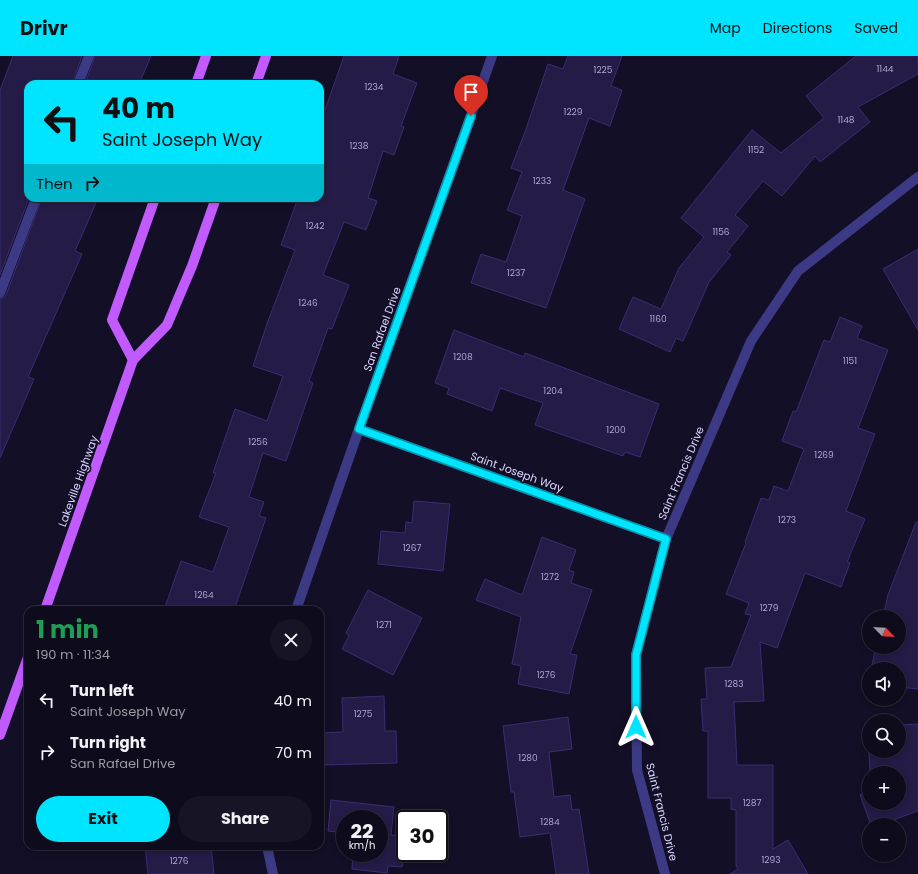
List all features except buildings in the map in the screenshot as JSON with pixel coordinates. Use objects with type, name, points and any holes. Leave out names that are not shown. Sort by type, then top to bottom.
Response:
[{"type":"main road","points":[[197,80],[206,56]]},
{"type":"main road","points":[[257,80],[266,56]]},
{"type":"main road","points":[[133,360],[112,320],[154,202]]},
{"type":"main road","name":"Lakeville Highway","points":[[46,606],[133,360],[167,326],[192,266],[215,202]]},
{"type":"main road","points":[[0,735],[24,668]]},
{"type":"street","points":[[80,80],[89,56]]},
{"type":"street","name":"San Rafael Drive","points":[[297,606],[492,56]]},
{"type":"street","name":"Saint Francis Drive","points":[[665,874],[637,770],[636,655],[666,539],[751,341],[798,271],[918,177]]},
{"type":"street","points":[[0,293],[34,202]]},
{"type":"street","name":"Saint Joseph Way","points":[[359,429],[666,539]]},
{"type":"street","points":[[268,850],[273,874]]},
{"type":"route","points":[[471,116],[359,429],[666,539],[636,655],[636,727]]}]
